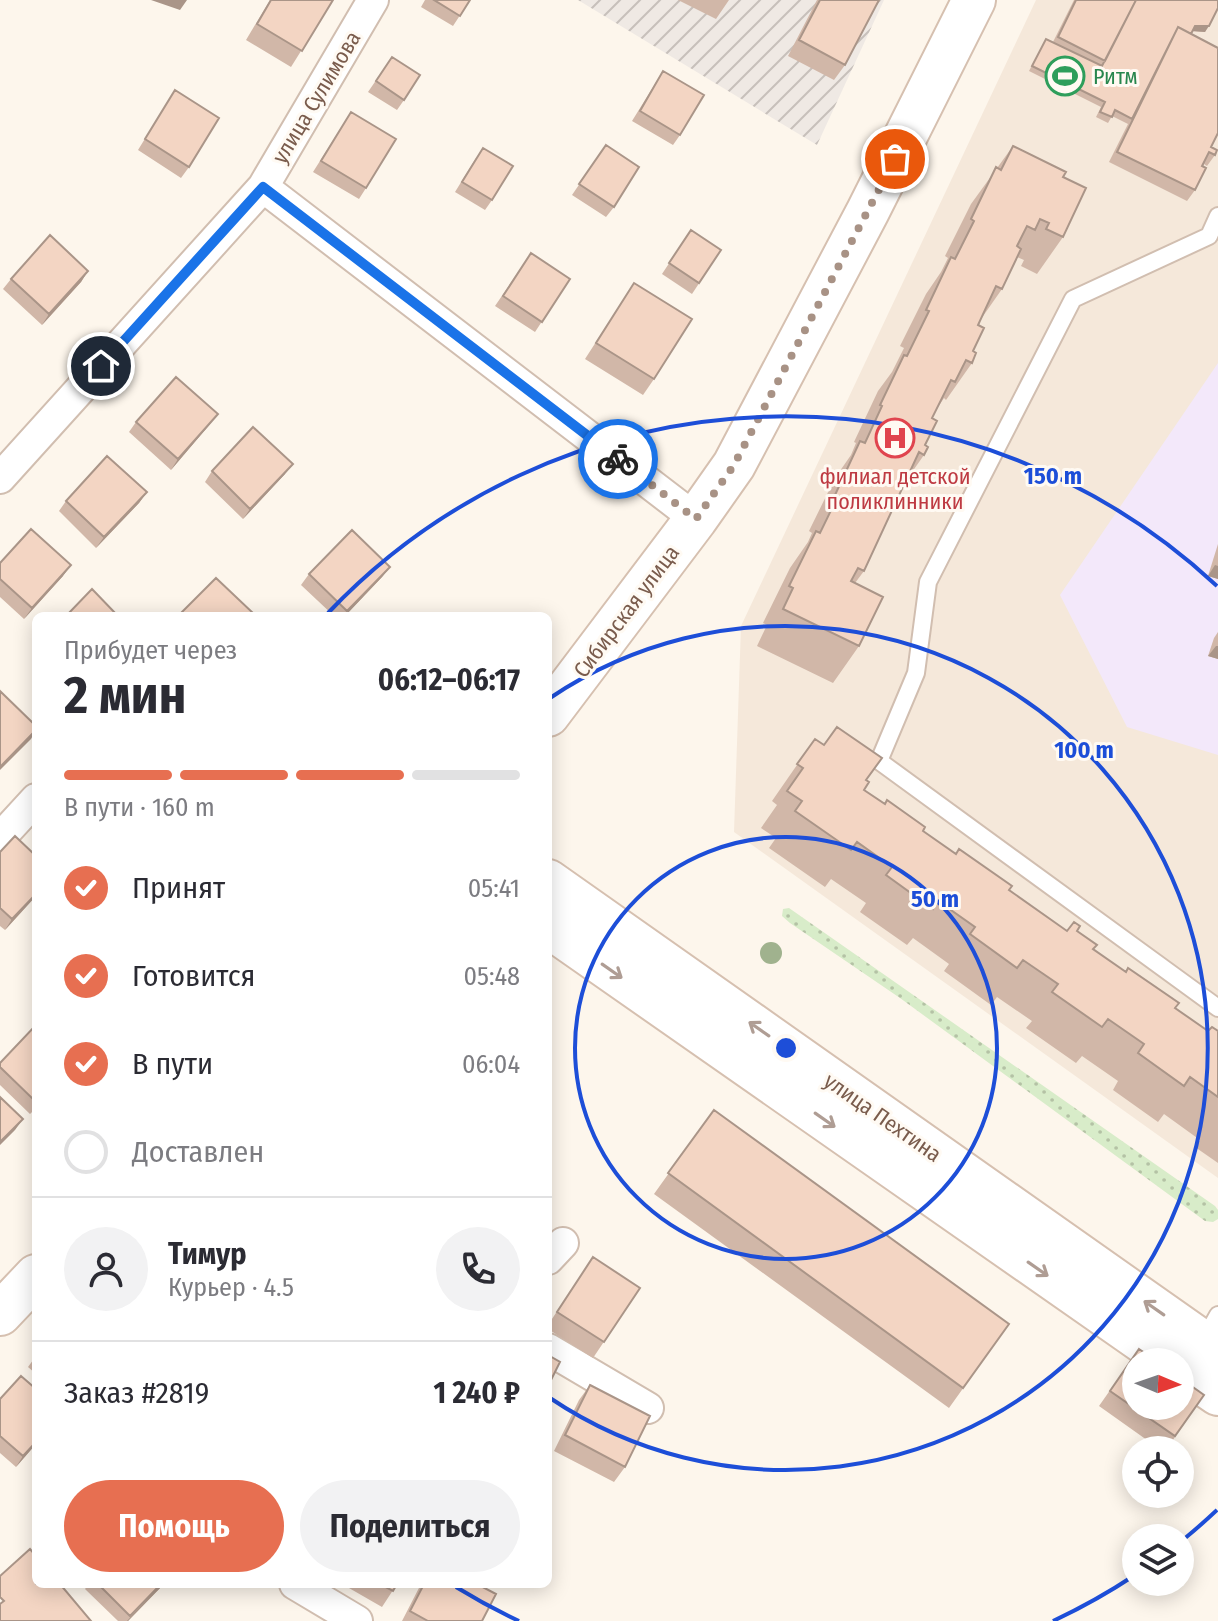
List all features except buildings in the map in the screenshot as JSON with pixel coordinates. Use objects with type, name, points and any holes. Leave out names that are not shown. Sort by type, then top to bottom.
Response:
[{"type":"street","name":"улица Сулимова","points":[[0,478],[263,187],[373,0]]},
{"type":"street","name":"Сибирская улица","points":[[552,710],[734,465],[868,211],[974,0]]},
{"type":"street","points":[[263,187],[696,519]]},
{"type":"street","points":[[0,838],[32,803]]},
{"type":"street","name":"улица Пехтина","points":[[552,884],[1195,1353],[1218,1394]]},
{"type":"street","name":"улица Пехтина","points":[[552,929],[1195,1353]]},
{"type":"street","points":[[0,1314],[32,1280]]},
{"type":"street","points":[[552,1351],[648,1408]]},
{"type":"street","points":[[302,1588],[357,1621]]},
{"type":"lane","points":[[1218,216],[1209,236],[1073,299],[928,582],[916,673],[879,761],[1218,1008]]},
{"type":"shaded area","points":[[578,0],[884,0],[817,145]]},
{"type":"shaded area","points":[[1036,0],[1218,0],[1218,1178],[734,832],[741,626]]},
{"type":"shaded area","points":[[1218,363],[1218,755],[1127,727],[1060,595]]},
{"type":"green space","points":[[789,908],[1215,1206],[1218,1219],[1205,1221],[900,998],[790,923],[782,916],[783,909]]},
{"type":"way so far","points":[[618,459],[696,519],[734,465],[895,159]]},
{"type":"place","name":"Ритм","points":[[1065,76]]},
{"type":"place","name":"филиал детской поликлинники","points":[[895,438]]},
{"type":"route","points":[[101,366],[263,187],[618,459]]}]
